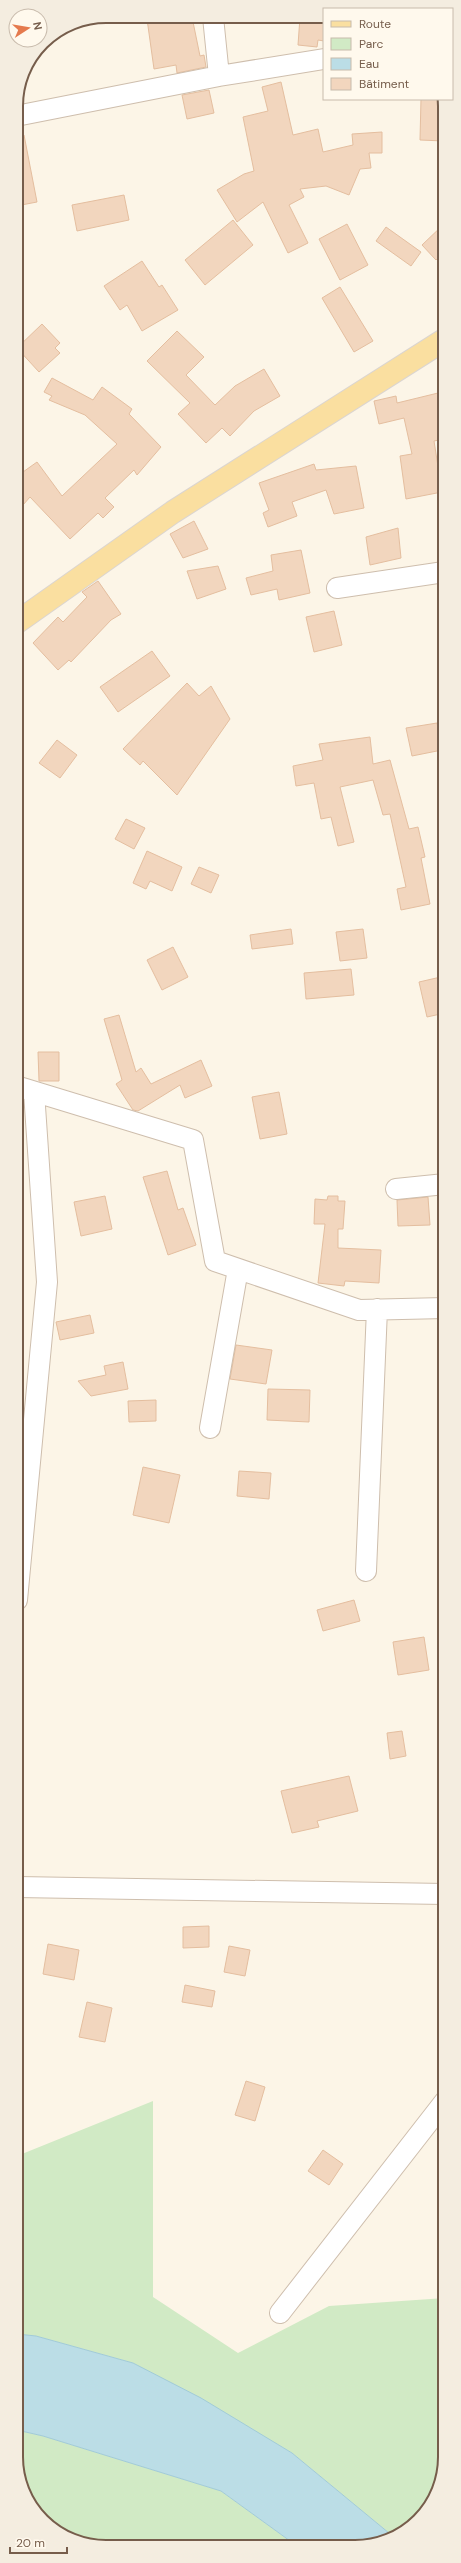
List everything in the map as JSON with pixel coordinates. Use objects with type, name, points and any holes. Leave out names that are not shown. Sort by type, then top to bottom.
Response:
[{"type":"main road","points":[[23,619],[173,512],[438,344]]},
{"type":"street","points":[[214,23],[219,76]]},
{"type":"street","points":[[23,115],[219,76],[323,59]]},
{"type":"street","points":[[337,588],[438,573]]},
{"type":"street","points":[[23,1469],[25,1431],[47,1282],[25,1089],[193,1140],[215,1261],[359,1310],[438,1308]]},
{"type":"street","points":[[396,1189],[438,1185]]},
{"type":"street","points":[[210,1428],[238,1269]]},
{"type":"street","points":[[366,1571],[377,1309]]},
{"type":"street","points":[[23,1887],[438,1894]]},
{"type":"street","points":[[280,2312],[438,2110]]},
{"type":"green space","points":[[153,2101],[153,2297],[238,2353],[329,2306],[438,2298],[437,2468],[434,2484],[424,2503],[417,2512],[406,2523],[389,2533],[292,2453],[133,2363],[36,2336],[23,2335],[23,2154]]},
{"type":"green space","points":[[23,2431],[43,2436],[221,2491],[289,2540],[101,2540],[79,2536],[55,2523],[44,2512],[32,2494],[27,2484],[24,2468]]},
{"type":"water","points":[[23,2335],[36,2336],[133,2363],[201,2398],[292,2453],[389,2533],[382,2536],[355,2540],[289,2540],[221,2491],[43,2436],[23,2431]]},
{"type":"building","points":[[148,23],[193,23],[200,56],[204,55],[206,67],[177,73],[176,65],[154,69]]},
{"type":"building","points":[[300,23],[323,23],[323,41],[318,40],[317,47],[298,45]]},
{"type":"building","points":[[281,82],[293,135],[318,129],[323,152],[353,145],[352,134],[382,132],[382,153],[369,153],[371,168],[360,169],[349,195],[326,186],[300,189],[304,197],[289,205],[308,243],[288,253],[263,202],[237,222],[217,190],[244,174],[254,171],[243,117],[268,111],[262,87]]},
{"type":"building","points":[[209,90],[214,113],[187,119],[182,95]]},
{"type":"building","points":[[421,100],[437,100],[438,141],[420,140]]},
{"type":"building","points":[[23,135],[37,202],[23,205]]},
{"type":"building","points":[[124,195],[129,220],[77,231],[72,205]]},
{"type":"building","points":[[233,220],[253,245],[205,285],[185,260]]},
{"type":"building","points":[[347,224],[368,265],[340,280],[319,239]]},
{"type":"building","points":[[386,227],[421,252],[411,266],[376,241]]},
{"type":"building","points":[[438,230],[438,258],[436,260],[422,245]]},
{"type":"building","points":[[142,261],[159,287],[162,285],[178,310],[142,331],[127,305],[120,310],[104,286]]},
{"type":"building","points":[[340,287],[373,341],[354,352],[322,298]]},
{"type":"building","points":[[42,324],[60,343],[55,348],[60,353],[39,372],[23,355],[23,342]]},
{"type":"building","points":[[177,331],[204,357],[186,375],[215,405],[235,386],[264,369],[280,396],[254,411],[230,436],[222,428],[206,443],[178,414],[190,403],[147,361]]},
{"type":"building","points":[[52,378],[93,400],[102,387],[132,409],[129,414],[161,447],[137,475],[134,470],[105,498],[114,507],[103,518],[98,513],[70,539],[30,497],[23,505],[23,472],[37,462],[62,496],[117,444],[85,415],[49,400],[52,396],[44,392]]},
{"type":"building","points":[[438,393],[438,440],[434,441],[438,466],[438,493],[406,499],[400,456],[412,454],[404,418],[379,424],[374,401],[396,396],[397,403]]},
{"type":"building","points":[[314,464],[316,470],[356,466],[364,508],[334,514],[326,490],[292,502],[297,516],[268,527],[263,513],[269,510],[259,483]]},
{"type":"building","points":[[194,521],[208,549],[183,558],[170,534]]},
{"type":"building","points":[[398,528],[401,558],[370,565],[366,537]]},
{"type":"building","points":[[301,550],[310,593],[279,600],[277,589],[251,595],[246,578],[273,571],[271,555]]},
{"type":"building","points":[[218,566],[226,589],[197,599],[187,571]]},
{"type":"building","points":[[98,581],[121,614],[111,620],[71,662],[69,660],[58,670],[33,643],[58,617],[63,622],[87,597],[82,592]]},
{"type":"building","points":[[334,611],[342,645],[314,652],[306,617]]},
{"type":"building","points":[[152,651],[170,676],[118,712],[100,687]]},
{"type":"building","points":[[187,683],[199,696],[211,686],[230,719],[177,795],[143,761],[140,765],[123,749]]},
{"type":"building","points":[[437,723],[438,751],[412,756],[406,728]]},
{"type":"building","points":[[370,737],[373,764],[390,760],[409,829],[418,827],[425,857],[421,858],[430,904],[401,910],[397,889],[406,887],[390,814],[383,815],[373,780],[340,787],[354,842],[338,846],[331,817],[321,819],[314,783],[296,786],[293,766],[323,760],[319,744]]},
{"type":"building","points":[[57,740],[77,755],[60,778],[39,763]]},
{"type":"building","points":[[126,819],[145,828],[134,849],[115,839]]},
{"type":"building","points":[[147,851],[182,867],[172,891],[150,881],[146,889],[133,883]]},
{"type":"building","points":[[199,867],[219,875],[211,893],[191,884]]},
{"type":"building","points":[[291,929],[293,944],[252,949],[250,935]]},
{"type":"building","points":[[363,929],[367,958],[340,961],[336,932]]},
{"type":"building","points":[[173,947],[188,977],[162,990],[147,960]]},
{"type":"building","points":[[351,969],[354,995],[306,999],[304,973]]},
{"type":"building","points":[[438,978],[438,1015],[427,1017],[419,982]]},
{"type":"building","points":[[119,1015],[136,1072],[141,1068],[151,1084],[201,1060],[212,1086],[185,1098],[180,1085],[138,1111],[133,1110],[116,1084],[122,1080],[104,1019]]},
{"type":"building","points":[[38,1052],[59,1052],[59,1081],[39,1081]]},
{"type":"building","points":[[279,1092],[287,1134],[260,1139],[252,1097]]},
{"type":"building","points":[[167,1171],[178,1210],[183,1208],[196,1245],[168,1255],[143,1177]]},
{"type":"building","points":[[105,1196],[112,1229],[81,1236],[74,1202]]},
{"type":"building","points":[[328,1196],[338,1196],[338,1201],[345,1201],[343,1229],[338,1229],[338,1248],[381,1250],[379,1283],[345,1281],[344,1286],[318,1283],[325,1224],[314,1224],[315,1199],[327,1200]]},
{"type":"building","points":[[428,1197],[430,1225],[398,1226],[397,1200]]},
{"type":"building","points":[[90,1315],[94,1333],[60,1340],[56,1322]]},
{"type":"building","points":[[236,1345],[272,1350],[266,1384],[230,1379]]},
{"type":"building","points":[[123,1362],[128,1389],[91,1396],[78,1381],[106,1375],[104,1366]]},
{"type":"building","points":[[268,1389],[310,1390],[309,1422],[267,1420]]},
{"type":"building","points":[[156,1400],[156,1421],[129,1422],[128,1401]]},
{"type":"building","points":[[143,1467],[180,1475],[169,1523],[133,1515]]},
{"type":"building","points":[[239,1471],[271,1473],[269,1499],[237,1496]]},
{"type":"building","points":[[354,1600],[360,1621],[323,1631],[317,1610]]},
{"type":"building","points":[[424,1637],[429,1670],[398,1675],[393,1642]]},
{"type":"building","points":[[402,1731],[406,1756],[390,1759],[387,1733]]},
{"type":"building","points":[[349,1776],[358,1811],[317,1821],[319,1827],[292,1833],[281,1791]]},
{"type":"building","points":[[209,1926],[209,1947],[183,1948],[183,1927]]},
{"type":"building","points":[[48,1944],[79,1950],[74,1980],[43,1974]]},
{"type":"building","points":[[229,1946],[250,1950],[245,1976],[224,1972]]},
{"type":"building","points":[[185,1985],[215,1991],[212,2007],[182,2002]]},
{"type":"building","points":[[87,2002],[112,2008],[105,2042],[79,2037]]},
{"type":"building","points":[[246,2081],[265,2087],[255,2121],[235,2115]]},
{"type":"building","points":[[323,2150],[343,2164],[329,2185],[308,2171]]}]
